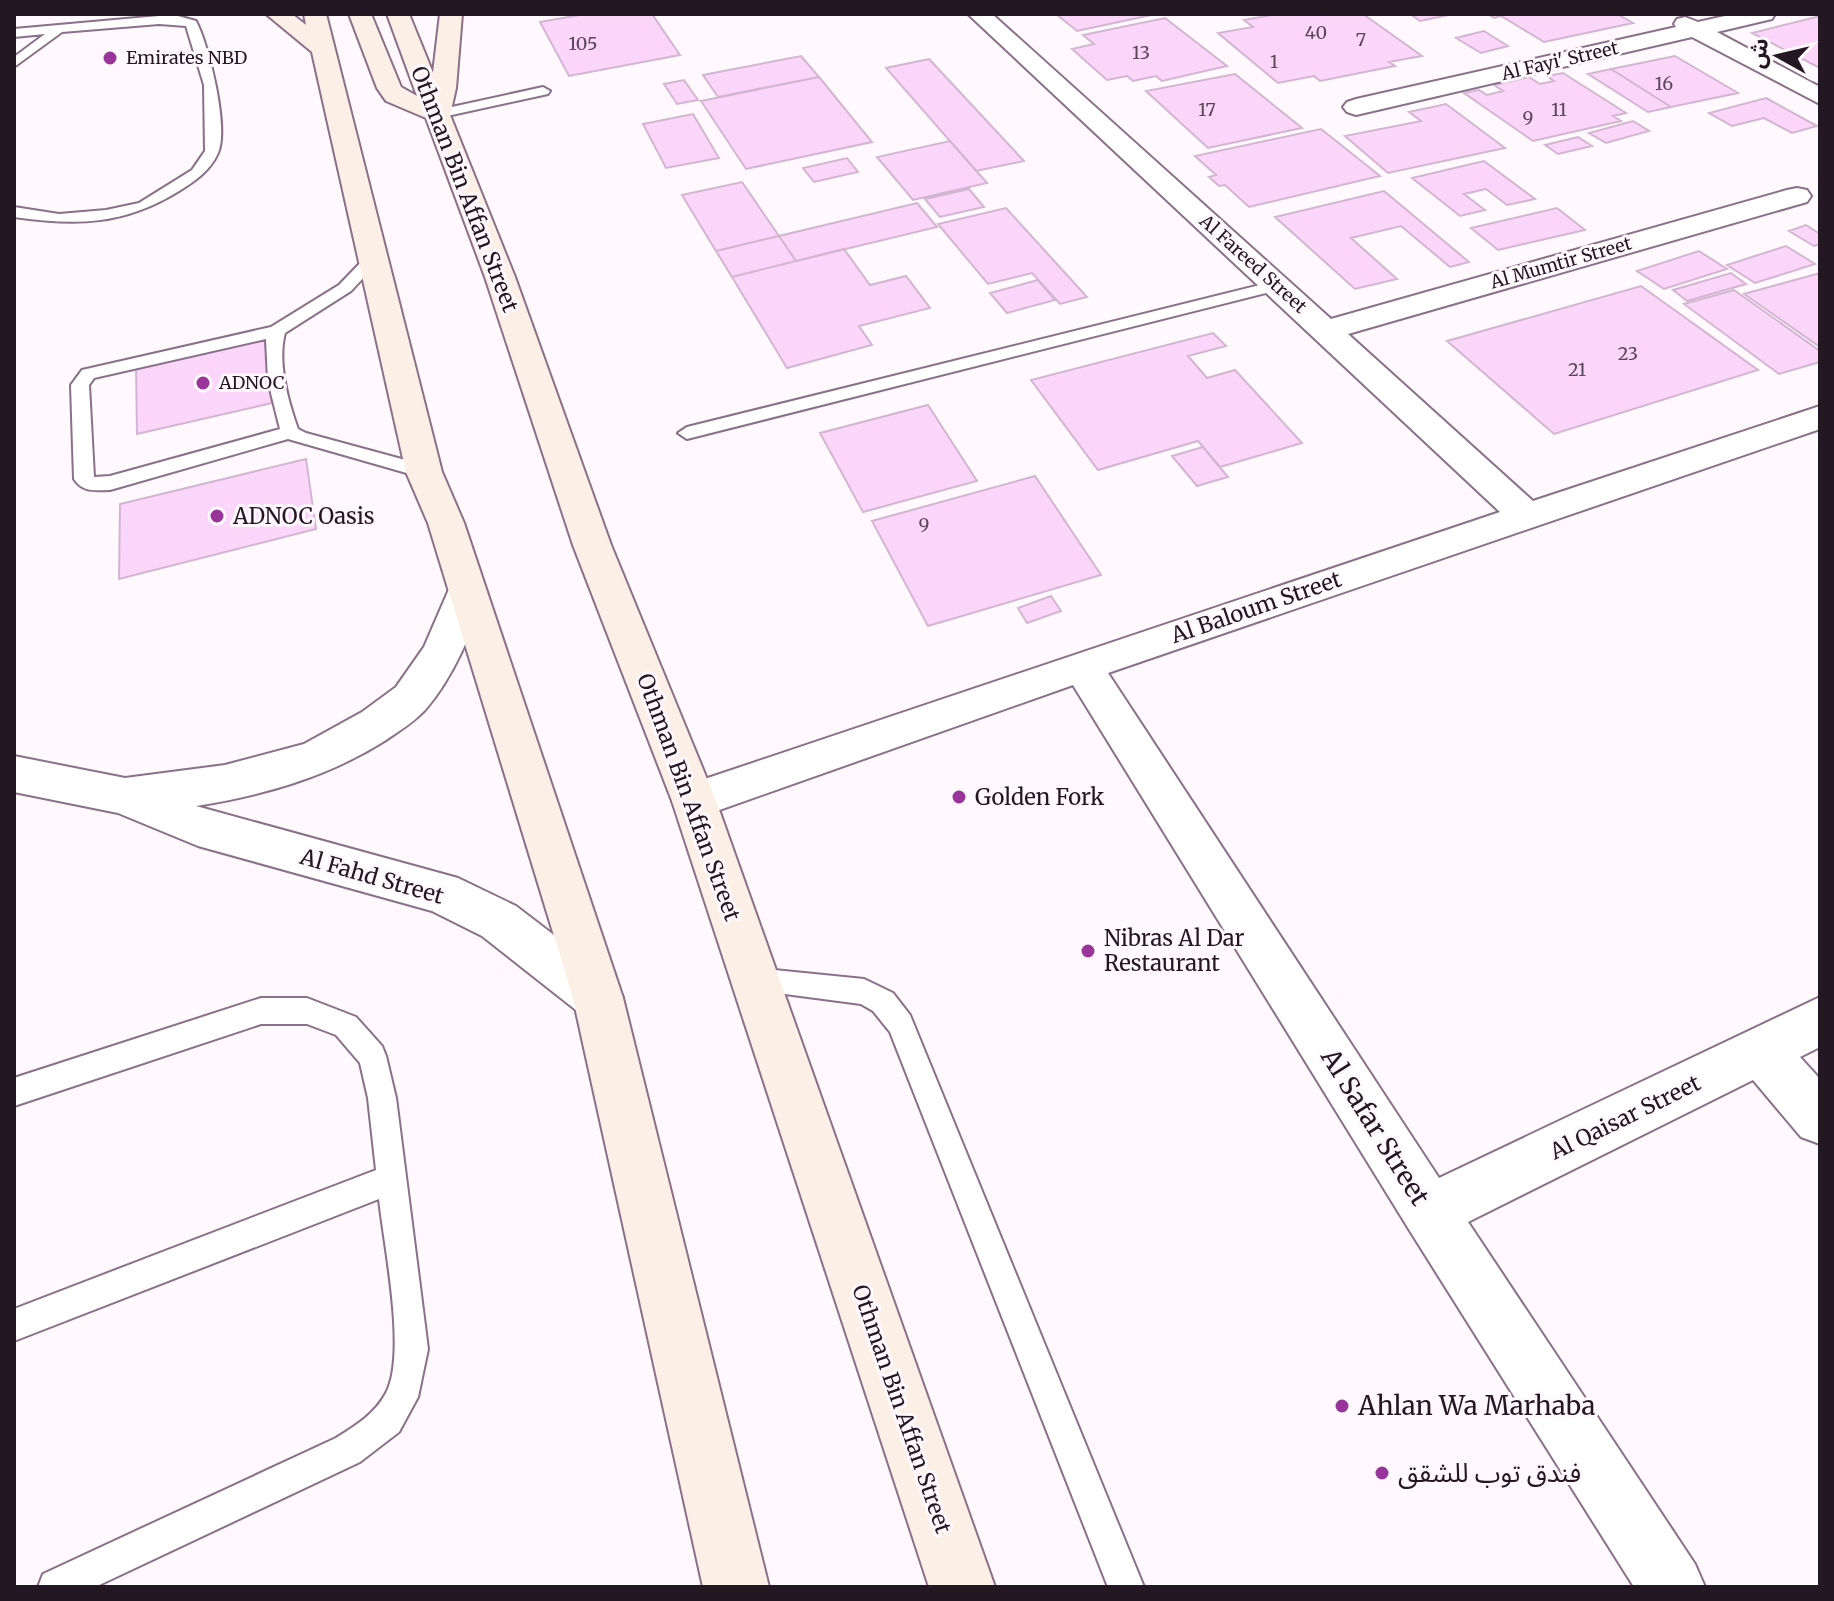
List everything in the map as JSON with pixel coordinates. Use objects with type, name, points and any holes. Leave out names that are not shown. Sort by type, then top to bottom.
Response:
[{"type":"main road","points":[[277,14],[320,32],[424,472],[446,523],[598,998],[736,1587]]},
{"type":"main road","points":[[360,14],[395,96],[438,114],[444,88],[451,14]]},
{"type":"main road","name":"Othman Bin Affan Street","points":[[398,14],[500,277],[592,545],[694,801],[962,1587]]},
{"type":"street","name":"Al Fareed Street","points":[[979,14],[1526,515]]},
{"type":"street","points":[[1665,14],[1820,97]]},
{"type":"street","name":"Al Fayi' Street","points":[[1356,107],[1764,14]]},
{"type":"street","name":"Al Mumtir Street","points":[[1325,331],[1797,196]]},
{"type":"street","name":"Al Baloum Street","points":[[694,801],[1082,666],[1820,417]]},
{"type":"street","name":"Al Fahd Street","points":[[123,796],[222,786],[284,770],[347,745],[410,700],[455,625],[467,590]]},
{"type":"street","name":"Al Safar Street","points":[[1082,666],[1672,1587]]},
{"type":"street","name":"Al Fahd Street","points":[[14,774],[123,796],[198,827],[442,893],[499,921],[598,998]]},
{"type":"street","name":"Al Qaisar Street","points":[[1429,1212],[1820,1021]]},
{"type":"street","points":[[1760,1050],[1820,1118]]},
{"type":"lane","points":[[14,33],[159,20],[192,24],[211,85],[212,151],[197,173],[144,206],[106,215],[59,219],[14,212]]},
{"type":"lane","points":[[14,63],[58,30]]},
{"type":"lane","points":[[438,114],[543,91]]},
{"type":"lane","points":[[372,260],[345,288],[277,331],[88,374],[80,385],[84,479],[89,484],[110,483],[290,432],[308,441],[424,472]]},
{"type":"lane","points":[[687,433],[1276,286]]},
{"type":"lane","points":[[277,331],[273,350],[290,432]]},
{"type":"lane","points":[[755,980],[864,992],[883,1002],[900,1024],[1126,1587]]},
{"type":"lane","points":[[14,1092],[261,1011],[307,1011],[346,1026],[372,1056],[382,1098],[412,1349],[410,1379],[398,1408],[377,1433],[348,1450],[56,1587]]},
{"type":"lane","points":[[14,1325],[392,1179]]},
{"type":"building","points":[[585,14],[652,14],[680,55],[569,76],[540,22]]},
{"type":"building","points":[[1056,14],[1156,14],[1077,31]]},
{"type":"building","points":[[1277,14],[1363,14],[1422,56],[1389,62],[1395,66],[1320,81],[1314,76],[1278,83],[1218,33],[1253,27],[1244,20]]},
{"type":"building","points":[[1410,14],[1448,14],[1449,15],[1420,21]]},
{"type":"building","points":[[1488,14],[1617,14],[1633,23],[1544,42],[1501,16],[1494,18]]},
{"type":"building","points":[[1820,16],[1820,68],[1752,33]]},
{"type":"building","points":[[1165,18],[1227,66],[1162,81],[1156,76],[1133,81],[1127,76],[1107,80],[1072,49],[1094,44],[1083,35]]},
{"type":"building","points":[[1484,31],[1508,46],[1481,53],[1456,38]]},
{"type":"building","points":[[801,56],[819,77],[718,97],[703,75]]},
{"type":"building","points":[[1675,56],[1738,93],[1671,107],[1611,69]]},
{"type":"building","points":[[929,59],[1024,161],[976,171],[886,68]]},
{"type":"building","points":[[1611,69],[1671,107],[1648,112],[1588,74]]},
{"type":"building","points":[[1563,73],[1626,113],[1613,116],[1621,121],[1533,141],[1464,93],[1479,90],[1487,95],[1503,91],[1494,85],[1529,77],[1540,84],[1554,81],[1547,76]]},
{"type":"building","points":[[1235,74],[1302,128],[1208,148],[1146,91]]},
{"type":"building","points":[[819,77],[872,142],[746,169],[701,101]]},
{"type":"building","points":[[684,80],[698,100],[677,104],[664,84]]},
{"type":"building","points":[[1766,98],[1817,126],[1792,133],[1764,118],[1732,126],[1709,113]]},
{"type":"building","points":[[1446,104],[1505,148],[1388,173],[1345,136],[1421,121],[1409,112]]},
{"type":"building","points":[[693,114],[719,158],[666,168],[643,124]]},
{"type":"building","points":[[1633,121],[1649,131],[1606,143],[1589,133]]},
{"type":"building","points":[[1321,129],[1380,176],[1249,207],[1225,185],[1219,186],[1209,177],[1216,175],[1195,156]]},
{"type":"building","points":[[1578,137],[1592,146],[1558,154],[1545,145]]},
{"type":"building","points":[[950,141],[987,183],[913,200],[877,157]]},
{"type":"building","points":[[847,158],[858,172],[814,182],[803,168]]},
{"type":"building","points":[[1484,161],[1535,199],[1507,205],[1486,189],[1464,194],[1485,210],[1460,216],[1412,178]]},
{"type":"building","points":[[742,182],[779,236],[716,251],[682,195]]},
{"type":"building","points":[[969,189],[984,207],[940,217],[925,199]]},
{"type":"building","points":[[1384,191],[1469,262],[1450,267],[1401,226],[1351,238],[1397,279],[1355,289],[1275,217]]},
{"type":"building","points":[[917,203],[937,227],[796,261],[779,236]]},
{"type":"building","points":[[1006,208],[1087,297],[1060,304],[1032,273],[988,284],[938,224]]},
{"type":"building","points":[[1557,208],[1585,230],[1498,250],[1471,228]]},
{"type":"building","points":[[1806,225],[1820,234],[1820,244],[1814,246],[1789,231]]},
{"type":"building","points":[[779,236],[796,261],[732,277],[716,251]]},
{"type":"building","points":[[1786,246],[1815,264],[1755,283],[1727,265]]},
{"type":"building","points":[[844,249],[870,285],[906,276],[930,308],[859,326],[872,345],[787,368],[732,277]]},
{"type":"building","points":[[1699,251],[1727,269],[1664,289],[1637,271]]},
{"type":"building","points":[[1731,273],[1746,284],[1687,301],[1673,290]]},
{"type":"building","points":[[1820,273],[1820,347],[1744,294]]},
{"type":"building","points":[[1038,280],[1055,300],[1007,313],[990,293]]},
{"type":"building","points":[[1641,286],[1758,370],[1554,434],[1447,341]]},
{"type":"building","points":[[1734,290],[1820,351],[1820,362],[1779,374],[1684,304]]},
{"type":"building","points":[[1213,333],[1226,346],[1188,356],[1207,378],[1235,370],[1302,443],[1220,467],[1198,441],[1098,470],[1031,380]]},
{"type":"building","name":"ADNOC","points":[[264,335],[272,403],[137,434],[136,363]]},
{"type":"building","points":[[928,405],[977,481],[863,512],[820,433]]},
{"type":"building","points":[[1203,447],[1228,477],[1197,486],[1172,456]]},
{"type":"building","name":"ADNOC Oasis","points":[[306,459],[316,529],[119,579],[120,504]]},
{"type":"building","points":[[1035,476],[1101,575],[928,626],[872,521]]},
{"type":"building","points":[[1051,596],[1061,611],[1027,623],[1018,608]]},
{"type":"place","name":"Emirates NBD","points":[[110,58]]},
{"type":"place","name":"ADNOC","points":[[203,383]]},
{"type":"place","name":"ADNOC Oasis","points":[[217,516]]},
{"type":"place","name":"Golden Fork","points":[[959,797]]},
{"type":"place","name":"Nibras Al Dar Restaurant","points":[[1088,951]]},
{"type":"place","name":"Ahlan Wa Marhaba","points":[[1342,1406]]},
{"type":"place","name":"فندق توب للشقق","points":[[1382,1473]]}]
